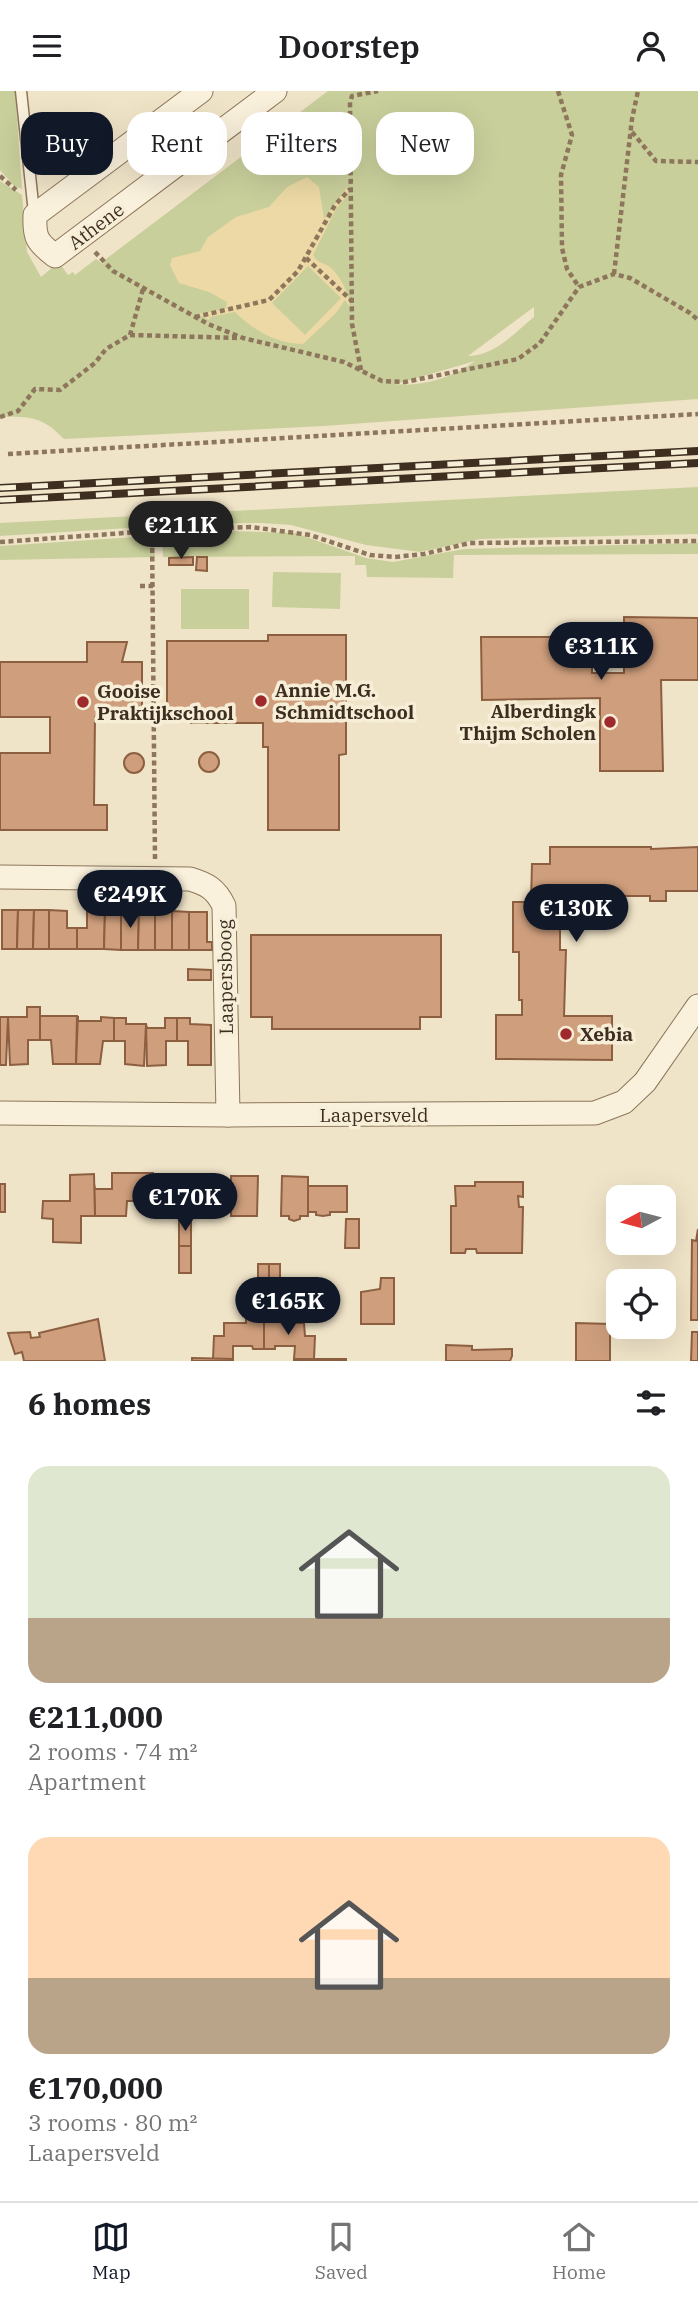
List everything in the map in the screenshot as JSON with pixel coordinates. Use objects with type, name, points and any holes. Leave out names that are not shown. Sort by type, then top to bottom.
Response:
[{"type":"street","points":[[35,215],[201,91]]},
{"type":"street","name":"Athene","points":[[35,215],[34,235],[43,247],[55,256],[275,91]]},
{"type":"street","name":"Laapersboog","points":[[0,877],[190,879],[205,883],[218,893],[224,906],[228,1115]]},
{"type":"street","name":"Laapersveld","points":[[0,1113],[595,1113],[624,1102],[645,1082],[698,1006]]},
{"type":"lane","points":[[21,91],[35,215]]},
{"type":"path","points":[[361,370],[354,342],[352,302],[350,102],[352,96],[358,93],[378,91]]},
{"type":"path","points":[[558,91],[572,135],[561,175],[562,248],[567,269],[579,287]]},
{"type":"path","points":[[614,274],[638,91]]},
{"type":"path","points":[[631,131],[656,161],[698,162]]},
{"type":"path","points":[[194,317],[269,300],[298,271],[335,205],[351,188]]},
{"type":"path","points":[[95,252],[113,271],[194,317],[243,338],[344,362],[382,381],[405,382],[518,359],[540,343],[579,287],[614,274],[630,278],[696,319],[698,311]]},
{"type":"path","points":[[306,258],[352,302]]},
{"type":"path","points":[[130,335],[143,289]]},
{"type":"path","points":[[0,417],[18,411],[35,389],[60,390],[95,363],[106,349],[130,335],[243,338]]},
{"type":"path","points":[[8,454],[698,414]]},
{"type":"path","points":[[0,542],[251,527],[310,534],[370,555],[396,557],[424,554],[470,543],[698,541]]},
{"type":"path","points":[[152,531],[155,878]]},
{"type":"path","points":[[140,586],[153,586]]},
{"type":"green space","points":[[0,91],[15,91],[22,189],[14,186],[0,170]]},
{"type":"green space","points":[[328,91],[698,91],[698,399],[324,426],[64,439],[49,426],[35,419],[0,417],[0,181],[22,195],[27,252],[41,277],[54,266],[61,265],[68,275],[73,272],[75,275],[96,259],[103,264],[217,175],[227,175],[227,167],[241,157],[241,175],[362,175],[362,112],[300,112]],"holes":[[[534,307],[534,317],[495,348],[468,356]],[[475,361],[437,380],[396,384]]]},
{"type":"green space","points":[[698,487],[698,534],[480,539],[420,552],[366,545],[291,525],[262,523],[194,524],[0,536],[0,523]]},
{"type":"green space","points":[[230,531],[295,533],[366,558],[393,562],[464,549],[698,543],[698,554],[454,555],[453,578],[367,577],[366,565],[355,565],[355,556],[163,557],[162,540],[168,534]]},
{"type":"green space","points":[[150,536],[154,540],[155,557],[0,560],[0,546]]},
{"type":"green space","points":[[273,572],[341,573],[340,609],[272,607]]},
{"type":"green space","points":[[181,589],[249,589],[249,629],[181,629]]},
{"type":"sand","points":[[307,177],[319,187],[324,219],[348,186],[348,195],[336,209],[313,255],[338,276],[350,307],[345,300],[336,313],[303,344],[284,342],[266,335],[235,312],[210,317],[209,320],[199,314],[226,308],[227,302],[209,292],[179,283],[170,265],[172,258],[200,251],[208,237],[236,217],[269,207],[287,187]],"holes":[[[308,266],[341,298],[305,335],[272,303]]]},
{"type":"building","points":[[193,557],[193,565],[169,565],[169,558]]},
{"type":"building","points":[[197,557],[207,557],[207,571],[196,570]]},
{"type":"building","points":[[624,617],[698,618],[698,680],[661,680],[663,771],[600,771],[600,698],[482,700],[481,637],[592,637],[592,673],[624,673]]},
{"type":"building","points":[[268,635],[346,635],[346,754],[339,755],[339,830],[268,830],[268,747],[263,747],[263,723],[191,723],[191,717],[167,717],[167,641],[268,641]]},
{"type":"building","points":[[87,642],[127,642],[122,662],[142,662],[142,717],[95,717],[94,805],[107,805],[107,830],[0,830],[0,753],[50,753],[50,717],[0,717],[0,662],[87,662]]},
{"type":"building","points":[[209,752],[216,755],[219,762],[216,769],[209,772],[202,769],[199,762],[202,755]]},
{"type":"building","points":[[134,753],[141,756],[144,763],[141,770],[134,773],[127,770],[124,763],[127,756]]},
{"type":"building","points":[[550,847],[698,847],[698,891],[666,891],[666,901],[650,901],[650,896],[600,896],[600,890],[572,890],[572,898],[566,904],[560,904],[560,950],[566,950],[564,1016],[612,1016],[612,1060],[496,1059],[496,1015],[522,1015],[522,1000],[519,1000],[519,952],[513,952],[513,902],[531,902],[532,864],[550,864]]},
{"type":"building","points":[[2,910],[18,910],[17,949],[2,949]]},
{"type":"building","points":[[18,910],[34,910],[33,949],[17,949]]},
{"type":"building","points":[[34,910],[49,910],[49,949],[33,949]]},
{"type":"building","points":[[49,910],[67,911],[67,928],[77,928],[77,949],[49,949]]},
{"type":"building","points":[[87,911],[105,911],[104,949],[77,949],[77,928],[87,928]]},
{"type":"building","points":[[105,911],[121,911],[121,950],[104,949]]},
{"type":"building","points":[[121,911],[139,911],[138,950],[121,950]]},
{"type":"building","points":[[139,911],[155,911],[155,950],[138,950]]},
{"type":"building","points":[[155,911],[172,911],[172,950],[155,950]]},
{"type":"building","points":[[172,911],[189,912],[189,950],[172,950]]},
{"type":"building","points":[[189,912],[207,912],[207,942],[212,942],[212,950],[189,950]]},
{"type":"building","points":[[251,935],[441,935],[441,1017],[420,1017],[420,1029],[272,1029],[272,1017],[251,1017]]},
{"type":"building","points":[[188,969],[211,970],[211,980],[188,980]]},
{"type":"building","points":[[27,1007],[40,1007],[40,1040],[28,1040],[28,1064],[10,1065],[8,1017],[27,1017]]},
{"type":"building","points":[[40,1016],[77,1016],[76,1064],[53,1064],[51,1040],[40,1040]]},
{"type":"building","points":[[78,1016],[78,1021],[114,1018],[114,1041],[103,1041],[100,1064],[76,1064]]},
{"type":"building","points":[[0,1017],[8,1017],[6,1065],[0,1065]]},
{"type":"building","points":[[114,1018],[126,1018],[126,1024],[146,1024],[144,1066],[125,1064],[125,1041],[114,1041]]},
{"type":"building","points":[[165,1018],[177,1018],[177,1041],[166,1041],[166,1065],[147,1066],[146,1024],[147,1028],[165,1028]]},
{"type":"building","points":[[177,1018],[190,1018],[190,1024],[211,1025],[211,1065],[188,1065],[188,1041],[177,1041]]},
{"type":"building","points":[[112,1173],[153,1173],[153,1201],[127,1201],[126,1216],[95,1216],[94,1184],[95,1189],[112,1189]]},
{"type":"building","points":[[94,1174],[95,1216],[81,1216],[81,1243],[53,1242],[53,1219],[42,1218],[43,1201],[70,1201],[70,1175]]},
{"type":"building","points":[[231,1176],[258,1176],[257,1216],[231,1216]]},
{"type":"building","points":[[282,1176],[308,1177],[308,1216],[300,1216],[300,1219],[294,1221],[289,1219],[289,1216],[281,1216]]},
{"type":"building","points":[[475,1182],[523,1182],[523,1197],[518,1196],[519,1207],[523,1207],[522,1253],[477,1253],[476,1249],[466,1249],[465,1253],[451,1253],[451,1206],[456,1206],[455,1186],[475,1186]]},
{"type":"building","points":[[0,1184],[5,1184],[5,1212],[0,1212]]},
{"type":"building","points":[[192,1185],[231,1185],[231,1211],[222,1211],[222,1215],[216,1217],[209,1215],[209,1211],[192,1211],[189,1198]]},
{"type":"building","points":[[308,1186],[347,1186],[347,1212],[330,1212],[330,1215],[323,1216],[308,1212]]},
{"type":"building","points":[[346,1219],[359,1219],[359,1248],[345,1248]]},
{"type":"building","points":[[179,1221],[191,1221],[191,1246],[179,1246]]},
{"type":"building","points":[[698,1229],[698,1320],[691,1320],[692,1240],[696,1241]]},
{"type":"building","points":[[179,1246],[191,1246],[191,1273],[179,1273]]},
{"type":"building","points":[[258,1264],[269,1264],[269,1289],[258,1289]]},
{"type":"building","points":[[269,1264],[280,1264],[280,1289],[269,1289]]},
{"type":"building","points":[[381,1278],[394,1278],[394,1324],[361,1324],[361,1292],[380,1289]]},
{"type":"building","points":[[246,1316],[264,1316],[264,1349],[233,1346],[233,1359],[213,1359],[214,1336],[224,1336],[224,1323],[246,1323]]},
{"type":"building","points":[[264,1316],[283,1316],[283,1323],[304,1323],[305,1336],[315,1336],[314,1359],[294,1359],[295,1346],[264,1349]]},
{"type":"building","points":[[98,1319],[105,1361],[24,1361],[22,1352],[15,1354],[8,1333],[30,1332],[31,1338],[40,1337],[39,1333]]},
{"type":"building","points":[[576,1323],[606,1324],[606,1339],[610,1339],[610,1361],[576,1361]]},
{"type":"building","points":[[692,1332],[698,1332],[698,1361],[691,1361]]},
{"type":"building","points":[[446,1345],[472,1346],[472,1350],[512,1349],[512,1356],[510,1361],[446,1361]]},
{"type":"building","points":[[192,1358],[233,1359],[233,1361],[192,1361]]},
{"type":"building","points":[[346,1359],[346,1361],[294,1361]]},
{"type":"railway","points":[[0,488],[698,451]]},
{"type":"railway","points":[[0,500],[698,463]]},
{"type":"place","name":"Annie M.G. Schmidtschool","points":[[261,701]]},
{"type":"place","name":"Gooise Praktijkschool","points":[[83,702]]},
{"type":"place","name":"Alberdingk Thijm Scholen","points":[[610,722]]},
{"type":"place","name":"Xebia","points":[[566,1034]]}]
